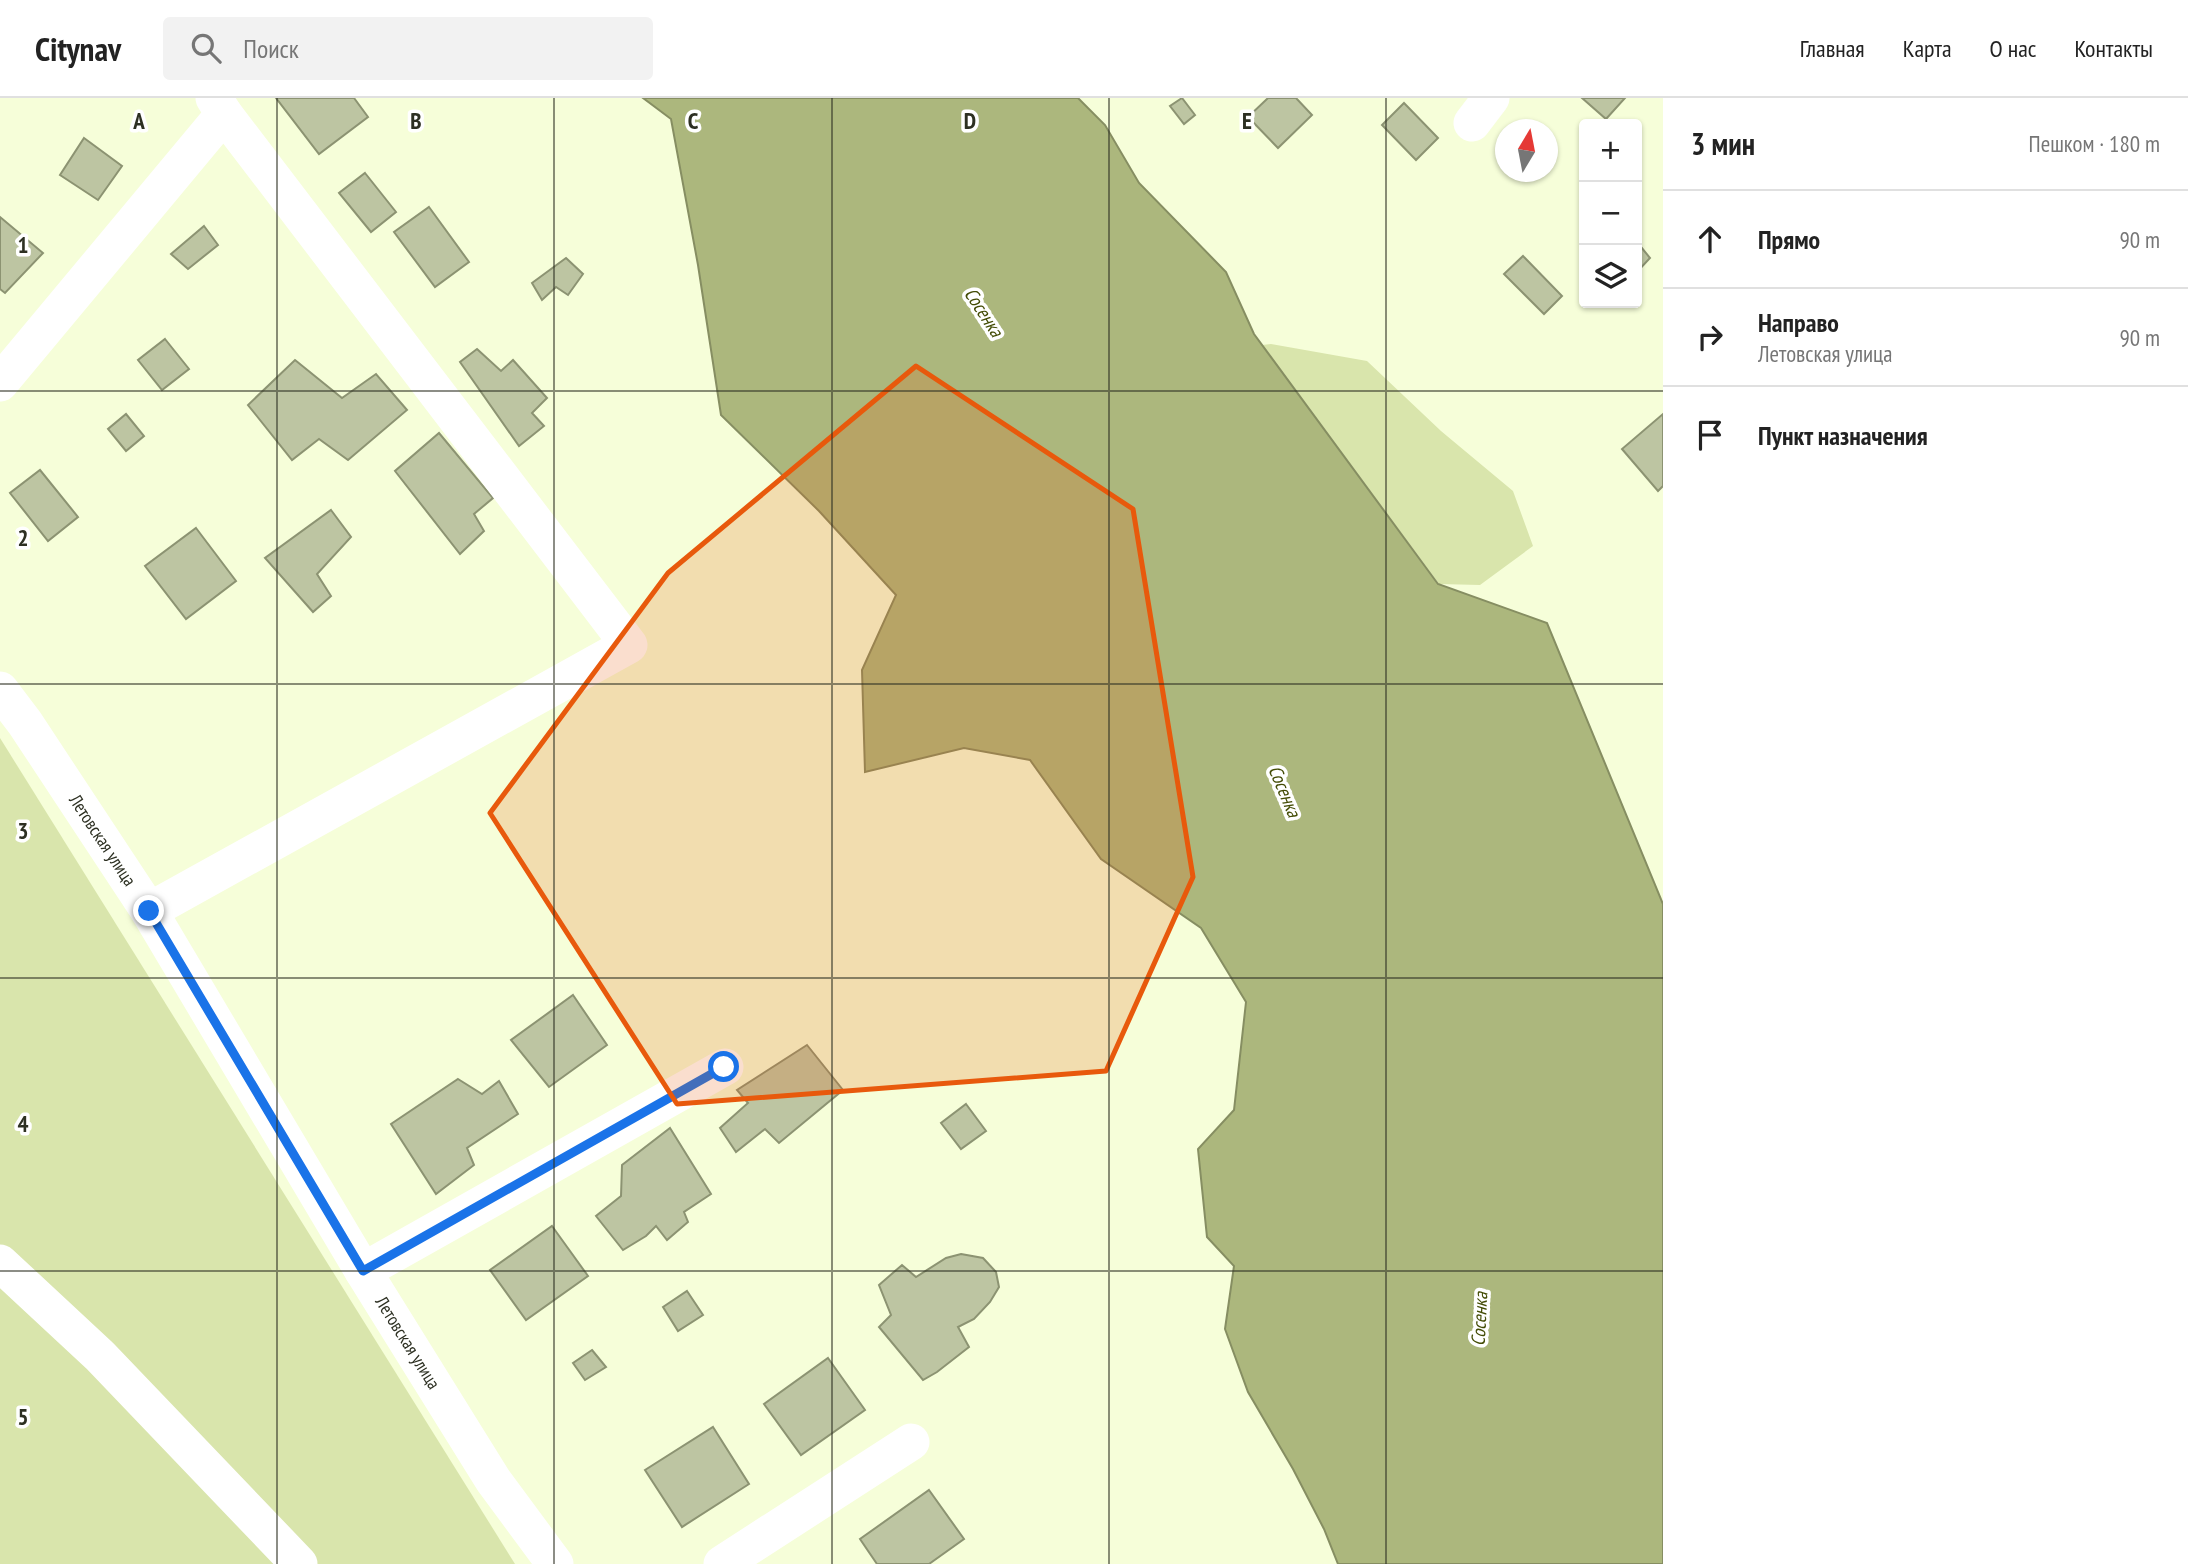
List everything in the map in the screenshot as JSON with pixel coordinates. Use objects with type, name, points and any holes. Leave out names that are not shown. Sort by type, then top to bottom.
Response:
[{"type":"street","points":[[0,383],[219,106],[629,645],[149,911]]},
{"type":"street","name":"Летовская улица","points":[[0,690],[25,723],[149,911],[363,1271],[493,1480],[555,1564]]},
{"type":"street","points":[[363,1271],[724,1067]]},
{"type":"street","points":[[0,1263],[100,1356],[299,1564]]},
{"type":"street","points":[[722,1564],[911,1442]]},
{"type":"highlighted area","points":[[916,366],[1133,509],[1193,877],[1106,1071],[677,1104],[490,813],[668,573]]},
{"type":"shaded area","points":[[1271,344],[1367,361],[1441,431],[1513,491],[1533,546],[1480,585],[1439,584],[1262,345]]},
{"type":"shaded area","points":[[0,738],[515,1564],[0,1564]]},
{"type":"water","name":"Сосенка","points":[[643,98],[1078,98],[1105,125],[1139,183],[1226,272],[1254,334],[1438,584],[1547,623],[1663,904],[1663,1564],[1338,1564],[1324,1529],[1293,1469],[1248,1392],[1225,1329],[1234,1266],[1207,1237],[1198,1149],[1234,1110],[1246,1002],[1201,928],[1101,859],[1030,760],[964,748],[865,772],[862,670],[896,595],[819,511],[721,415],[698,265],[671,119]]},
{"type":"building","points":[[276,98],[354,98],[368,117],[319,154]]},
{"type":"building","points":[[1182,98],[1195,115],[1184,124],[1170,106]]},
{"type":"building","points":[[1268,98],[1296,98],[1312,115],[1278,148],[1248,117]]},
{"type":"building","points":[[1582,98],[1625,98],[1606,119]]},
{"type":"building","points":[[1404,103],[1438,138],[1416,160],[1382,125]]},
{"type":"building","points":[[84,138],[122,166],[98,200],[60,175]]},
{"type":"building","points":[[365,173],[396,212],[371,232],[339,193]]},
{"type":"building","points":[[429,207],[469,262],[435,287],[394,232]]},
{"type":"building","points":[[0,217],[43,253],[5,293],[0,289]]},
{"type":"building","points":[[204,226],[218,245],[188,269],[171,254]]},
{"type":"building","points":[[1642,248],[1650,258],[1642,267]]},
{"type":"building","points":[[1523,256],[1562,296],[1544,314],[1504,274]]},
{"type":"building","points":[[566,258],[583,274],[568,295],[556,287],[542,300],[532,283]]},
{"type":"building","points":[[165,339],[189,369],[162,390],[138,360]]},
{"type":"building","points":[[477,349],[501,371],[513,360],[547,398],[532,413],[544,426],[519,446],[460,362]]},
{"type":"building","points":[[295,360],[342,398],[376,374],[407,410],[348,460],[319,439],[292,460],[248,405]]},
{"type":"building","points":[[126,414],[144,436],[126,451],[108,429]]},
{"type":"building","points":[[1663,414],[1663,486],[1658,491],[1622,449]]},
{"type":"building","points":[[439,433],[493,498],[474,514],[484,531],[460,554],[395,471]]},
{"type":"building","points":[[40,470],[78,517],[48,541],[10,493]]},
{"type":"building","points":[[331,510],[351,537],[317,574],[331,596],[313,612],[265,558]]},
{"type":"building","points":[[196,528],[236,581],[186,619],[145,566]]},
{"type":"building","points":[[573,995],[607,1045],[549,1087],[511,1040]]},
{"type":"building","points":[[807,1045],[843,1090],[779,1143],[765,1129],[736,1152],[720,1128],[748,1103],[737,1090]]},
{"type":"building","points":[[458,1079],[482,1094],[499,1081],[518,1114],[467,1148],[474,1165],[436,1194],[391,1124]]},
{"type":"building","points":[[966,1104],[986,1131],[961,1149],[941,1123]]},
{"type":"building","points":[[670,1128],[711,1194],[684,1212],[688,1222],[667,1240],[656,1226],[646,1236],[623,1250],[596,1216],[621,1196],[622,1165]]},
{"type":"building","points":[[552,1226],[588,1276],[526,1320],[490,1270]]},
{"type":"building","points":[[961,1254],[983,1258],[996,1272],[999,1287],[990,1302],[974,1319],[958,1327],[969,1347],[923,1380],[879,1327],[891,1315],[879,1285],[902,1265],[916,1277],[946,1258]]},
{"type":"building","points":[[687,1291],[703,1315],[678,1331],[663,1307]]},
{"type":"building","points":[[592,1350],[606,1367],[585,1380],[573,1363]]},
{"type":"building","points":[[828,1358],[865,1410],[801,1455],[764,1404]]},
{"type":"building","points":[[713,1427],[749,1484],[682,1527],[645,1470]]},
{"type":"building","points":[[929,1490],[964,1539],[929,1564],[877,1564],[860,1539]]},
{"type":"route","points":[[149,911],[363,1271],[724,1067]]}]
